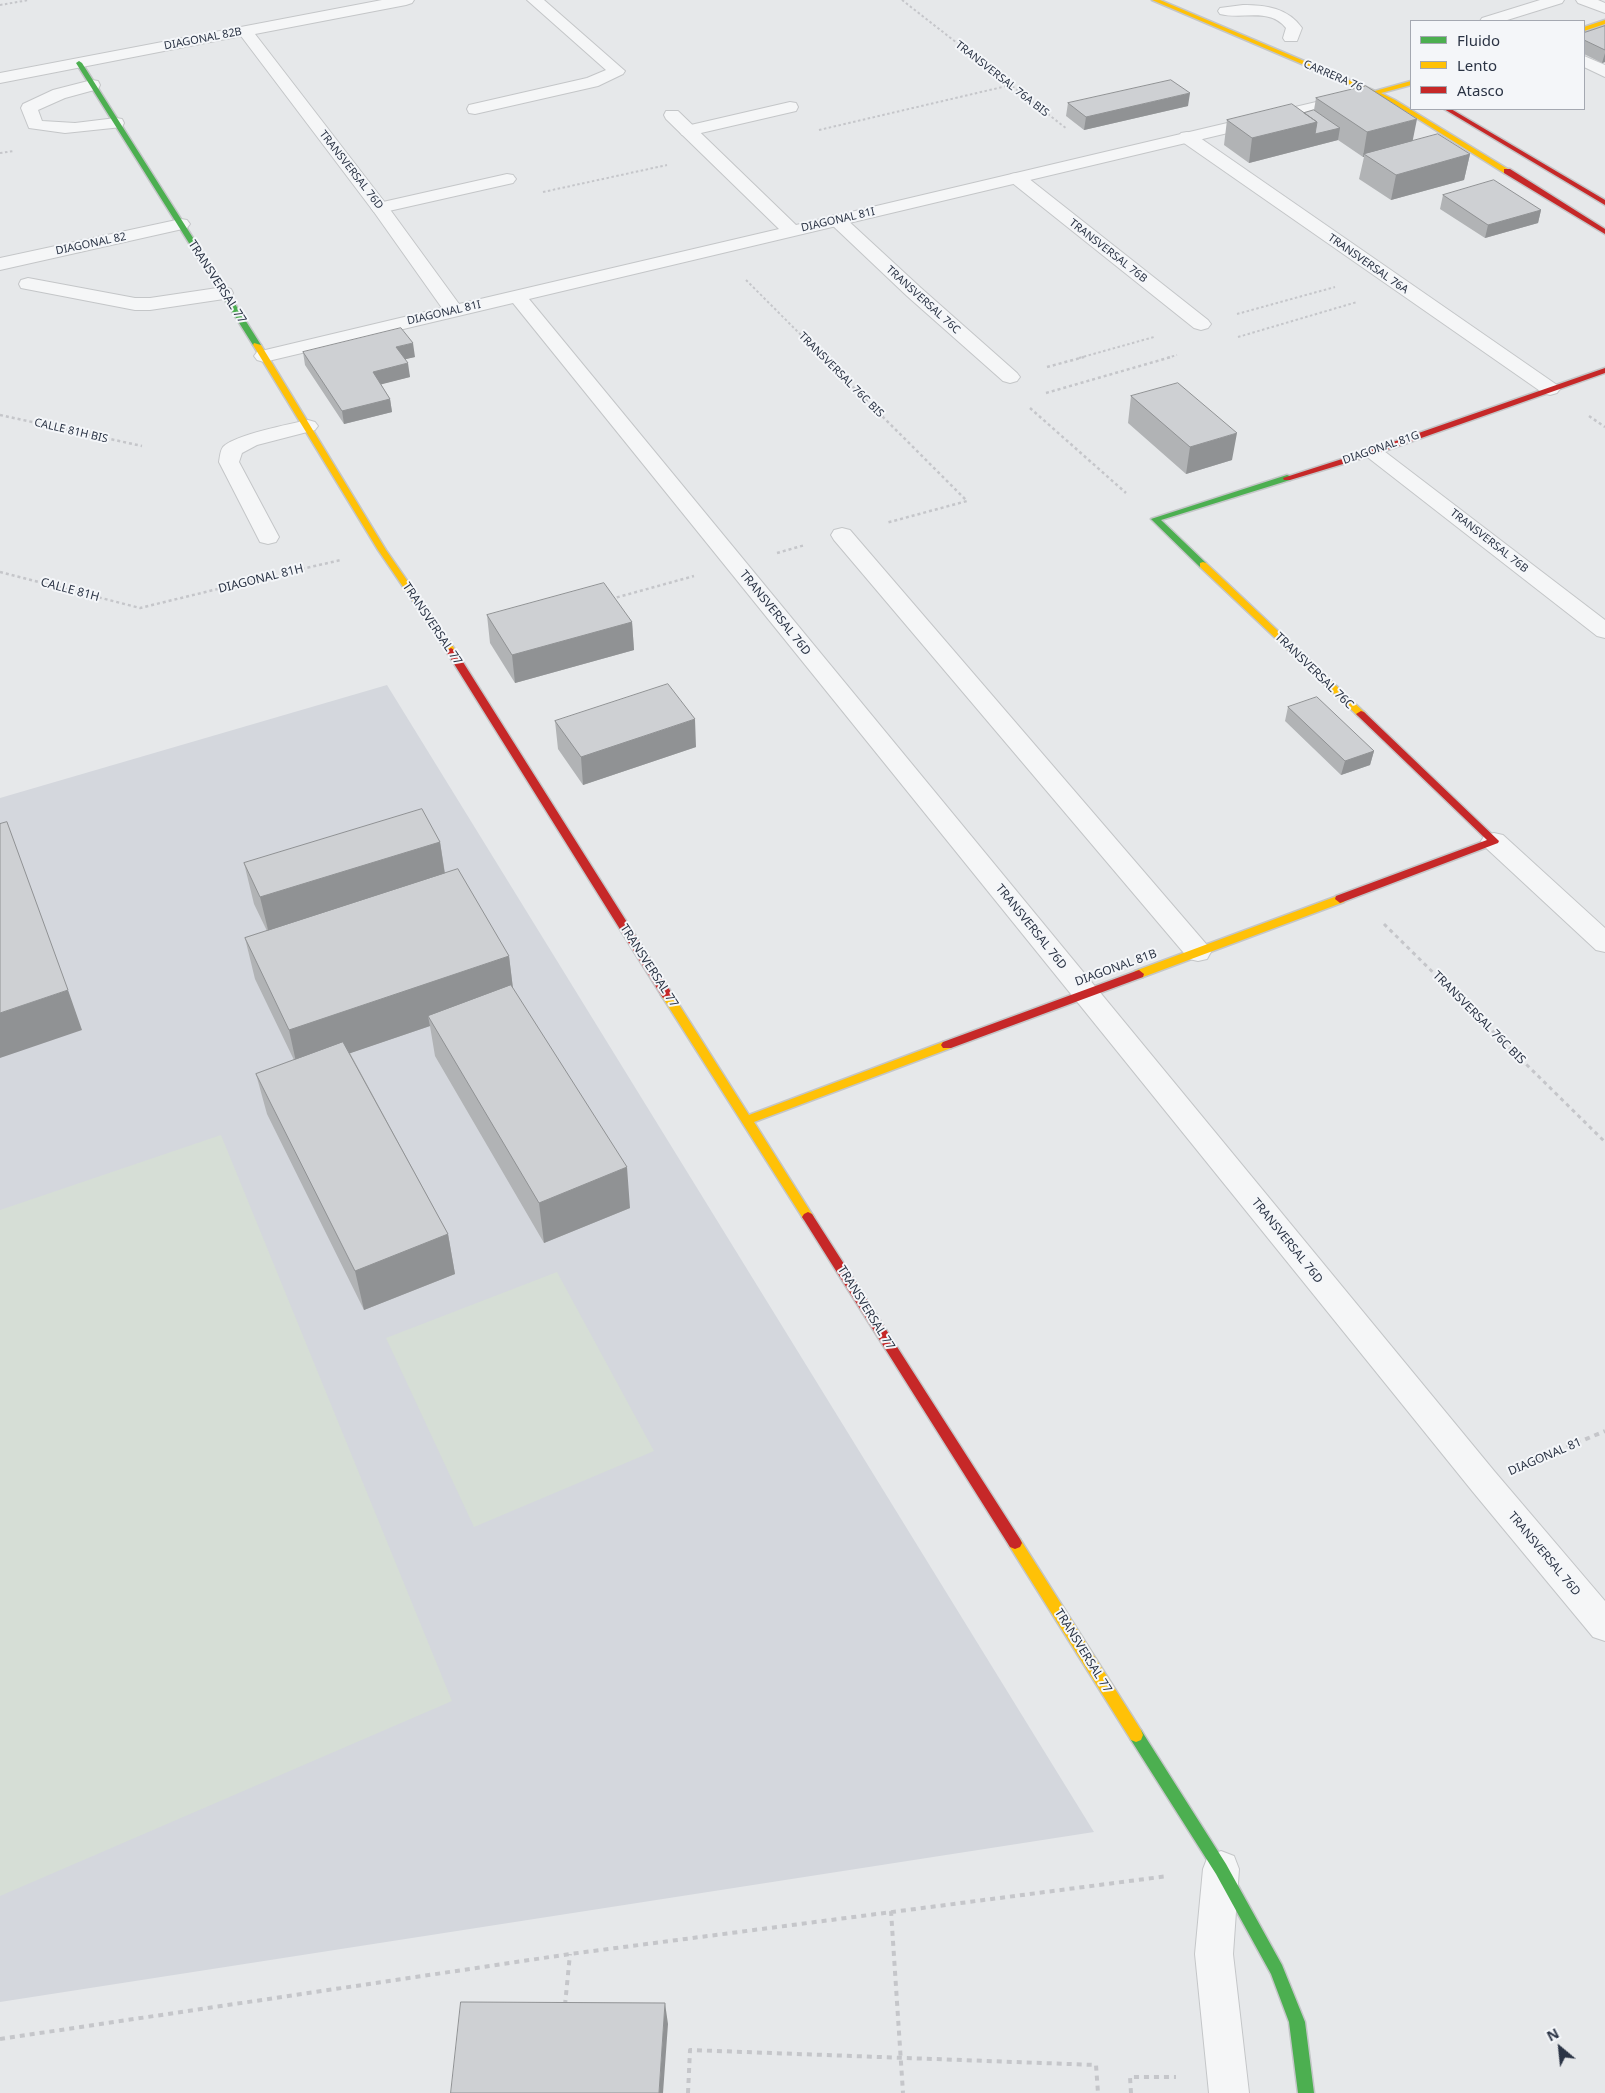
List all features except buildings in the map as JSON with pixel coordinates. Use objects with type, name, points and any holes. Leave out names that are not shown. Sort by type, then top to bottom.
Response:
[{"type":"street","name":"DIAGONAL 82B","points":[[0,78],[406,0]]},
{"type":"street","points":[[475,109],[592,82],[617,71],[535,0]]},
{"type":"street","name":"CARRERA 76","points":[[1155,0],[1380,86],[1410,110],[1605,232]]},
{"type":"street","points":[[1491,20],[1556,0]]},
{"type":"street","points":[[1584,0],[1605,8]]},
{"type":"street","points":[[1219,9],[1250,8],[1267,12],[1291,23],[1294,28],[1291,38]]},
{"type":"street","points":[[1219,9],[1250,21]]},
{"type":"street","points":[[1585,29],[1605,22]]},
{"type":"street","name":"TRANSVERSAL 76D","points":[[245,31],[380,208],[454,311]]},
{"type":"street","points":[[1585,62],[1605,72]]},
{"type":"street","name":"TRANSVERSAL 77","points":[[79,63],[308,426],[382,550],[447,645],[574,849],[748,1120],[1221,1870],[1277,1970],[1287,1996],[1296,2022],[1306,2093]]},
{"type":"street","points":[[92,84],[59,94],[29,108],[35,124],[51,129],[71,129],[116,123]]},
{"type":"street","name":"DIAGONAL 81I","points":[[264,356],[1187,137],[1380,86],[1408,86]]},
{"type":"street","name":"CARRERA 76","points":[[1380,86],[1408,86]]},
{"type":"street","points":[[688,131],[790,108]]},
{"type":"street","points":[[1449,110],[1605,203]]},
{"type":"street","points":[[672,115],[792,231]]},
{"type":"street","name":"TRANSVERSAL 76A","points":[[1187,137],[1550,389]]},
{"type":"street","name":"TRANSVERSAL 76B","points":[[1016,178],[1201,324]]},
{"type":"street","points":[[380,208],[507,179]]},
{"type":"street","name":"TRANSVERSAL 76C","points":[[838,220],[914,292],[1010,377]]},
{"type":"street","name":"DIAGONAL 82","points":[[0,264],[181,224]]},
{"type":"street","points":[[28,284],[135,304],[157,303],[224,293]]},
{"type":"street","name":"TRANSVERSAL 76D","points":[[517,296],[1484,1482],[1605,1626]]},
{"type":"street","name":"DIAGONAL 81G","points":[[1155,519],[1373,452],[1605,370]]},
{"type":"street","points":[[268,537],[229,462],[232,450],[250,441],[308,426]]},
{"type":"street","name":"TRANSVERSAL 76B","points":[[1373,452],[1605,631]]},
{"type":"street","name":"TRANSVERSAL 76C","points":[[1155,519],[1494,841],[1605,943]]},
{"type":"street","points":[[842,535],[1198,952]]},
{"type":"street","name":"DIAGONAL 81B","points":[[748,1120],[1494,841]]},
{"type":"street","points":[[1221,1870],[1214,1954],[1229,2093]]},
{"type":"path","points":[[0,5],[30,0]]},
{"type":"path","name":"TRANSVERSAL 76A BIS","points":[[902,0],[1103,157]]},
{"type":"path","name":"TRANSVERSAL 76C BIS","points":[[715,249],[967,500]]},
{"type":"path","points":[[1029,407],[1155,519]]},
{"type":"path","name":"CALLE 81H BIS","points":[[0,415],[142,446]]},
{"type":"path","name":"DIAGONAL 81H","points":[[140,608],[382,550]]},
{"type":"path","name":"CALLE 81H","points":[[0,572],[140,608]]},
{"type":"path","name":"TRANSVERSAL 76C BIS","points":[[1354,894],[1605,1142]]},
{"type":"path","name":"DIAGONAL 81","points":[[1484,1482],[1605,1431]]},
{"type":"path","points":[[0,2039],[570,1954],[891,1911],[1221,1870]]},
{"type":"path","points":[[891,1911],[903,2093]]},
{"type":"path","points":[[564,2013],[570,1954]]},
{"type":"path","points":[[688,2093],[690,2050],[1096,2065],[1098,2093]]},
{"type":"path","points":[[1130,2077],[1131,2093]]},
{"type":"shaded area","points":[[387,685],[1094,1832],[0,2002],[0,798]]},
{"type":"shaded area","points":[[221,1135],[452,1701],[0,1896],[0,1210]]},
{"type":"shaded area","points":[[557,1272],[654,1451],[474,1527],[386,1338]]},
{"type":"traffic: fast","points":[[79,63],[257,345]]},
{"type":"traffic: fast","points":[[1203,565],[1155,519],[1287,478]]},
{"type":"traffic: fast","points":[[1136,1735],[1221,1869],[1277,1970],[1297,2022],[1306,2093]]},
{"type":"traffic: slow","points":[[1155,0],[1393,101],[1507,171]]},
{"type":"traffic: slow","points":[[1585,29],[1605,22]]},
{"type":"traffic: slow","points":[[1375,93],[1410,83]]},
{"type":"traffic: slow","points":[[257,345],[382,550],[451,651]]},
{"type":"traffic: slow","points":[[1203,565],[1361,714]]},
{"type":"traffic: slow","points":[[1139,974],[1340,899]]},
{"type":"traffic: slow","points":[[667,995],[808,1217]]},
{"type":"traffic: slow","points":[[748,1120],[947,1045]]},
{"type":"traffic: slow","points":[[1015,1543],[1136,1735]]},
{"type":"traffic: jam","points":[[1449,110],[1605,203]]},
{"type":"traffic: jam","points":[[1507,171],[1605,232]]},
{"type":"traffic: jam","points":[[1287,478],[1373,452],[1605,370]]},
{"type":"traffic: jam","points":[[451,651],[667,995]]},
{"type":"traffic: jam","points":[[1340,899],[1494,841],[1361,714]]},
{"type":"traffic: jam","points":[[947,1045],[1139,974]]},
{"type":"traffic: jam","points":[[808,1217],[1015,1543]]}]
